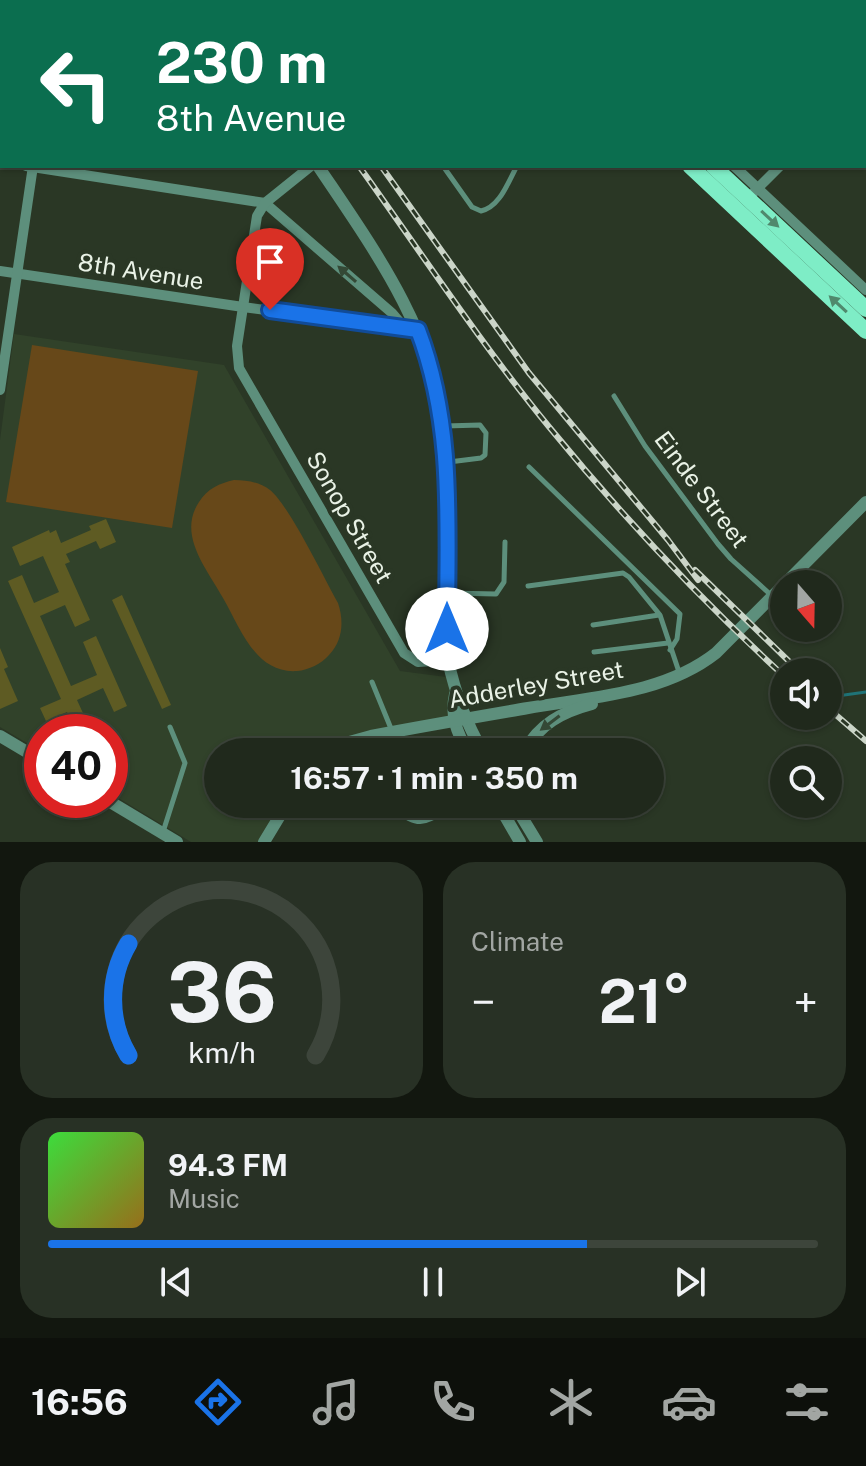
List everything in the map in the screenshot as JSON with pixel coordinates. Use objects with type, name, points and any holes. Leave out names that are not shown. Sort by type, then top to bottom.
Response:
[{"type":"main road","points":[[693,168],[747,199],[866,331]]},
{"type":"main road","points":[[715,168],[866,309]]},
{"type":"street","points":[[0,390],[33,168]]},
{"type":"street","points":[[46,168],[265,203],[392,313],[404,327]]},
{"type":"street","points":[[243,307],[257,216],[265,203],[309,168]]},
{"type":"street","points":[[319,168],[396,286],[418,330],[437,390],[444,426],[446,462],[448,660],[455,694],[461,703],[460,738]]},
{"type":"street","points":[[735,168],[747,199],[866,290]]},
{"type":"street","points":[[747,199],[778,168]]},
{"type":"street","name":"8th Avenue","points":[[0,271],[418,330]]},
{"type":"street","name":"Sonop Street","points":[[243,307],[237,361],[240,372],[404,653],[418,662],[448,660]]},
{"type":"street","name":"Adderley Street","points":[[798,570],[866,502]]},
{"type":"street","name":"Adderley Street","points":[[363,738],[625,691],[678,677],[716,653],[770,598]]},
{"type":"street","points":[[533,738],[556,717],[573,709],[638,692],[678,677]]},
{"type":"street","points":[[460,719],[473,738]]},
{"type":"street","points":[[0,736],[24,750]]},
{"type":"street","points":[[128,813],[177,842]]},
{"type":"street","points":[[264,842],[279,818]]},
{"type":"street","points":[[506,818],[520,842]]},
{"type":"street","points":[[523,818],[537,842]]},
{"type":"lane","points":[[444,168],[472,207],[481,211],[489,209],[501,196],[516,168]]},
{"type":"lane","name":"Einde Street","points":[[614,396],[645,446],[718,544],[770,594]]},
{"type":"lane","points":[[444,426],[480,425],[486,433],[485,455],[481,458],[446,462]]},
{"type":"lane","points":[[529,467],[680,614],[677,639],[670,650]]},
{"type":"lane","points":[[447,593],[496,594],[504,582],[505,542]]},
{"type":"lane","points":[[528,586],[623,573],[660,615],[678,677]]},
{"type":"lane","points":[[593,625],[660,615]]},
{"type":"lane","points":[[594,652],[668,643]]},
{"type":"lane","points":[[372,682],[393,732]]},
{"type":"lane","points":[[162,833],[185,763],[170,727]]},
{"type":"lane","points":[[406,818],[416,823],[431,818]]},
{"type":"shaded area","points":[[14,334],[224,365],[400,671],[446,677],[457,715],[348,738],[204,738],[204,818],[274,818],[258,842],[191,842],[128,804],[128,714],[24,714],[24,741],[0,727],[0,440]]},
{"type":"shaded area","points":[[32,345],[198,371],[172,528],[6,502]]},
{"type":"shaded area","points":[[234,480],[262,485],[278,498],[338,603],[340,637],[326,658],[310,668],[282,670],[260,657],[243,635],[197,552],[191,527],[199,502],[214,487]]},
{"type":"building","points":[[106,519],[116,542],[100,549],[96,541],[66,554],[70,562],[65,564],[90,620],[75,627],[65,605],[40,616],[71,686],[97,675],[83,642],[96,636],[127,706],[114,712],[103,688],[77,700],[83,714],[43,714],[40,708],[61,699],[8,581],[22,575],[34,603],[59,592],[43,556],[20,566],[12,547],[49,530],[50,533],[56,530],[61,543],[91,530],[89,526]]},
{"type":"building","points":[[122,595],[171,705],[162,709],[112,600]]},
{"type":"building","points":[[0,648],[8,667],[4,669],[18,701],[0,709]]},
{"type":"waterway","points":[[842,695],[866,692]]},
{"type":"railway","points":[[360,168],[500,364],[577,461],[692,587],[770,663]]},
{"type":"railway","points":[[382,168],[529,373],[698,580]]},
{"type":"railway","points":[[695,570],[786,658]]},
{"type":"railway","points":[[842,720],[866,741]]},
{"type":"route","points":[[270,310],[418,330],[437,390],[444,426],[447,629]]}]
